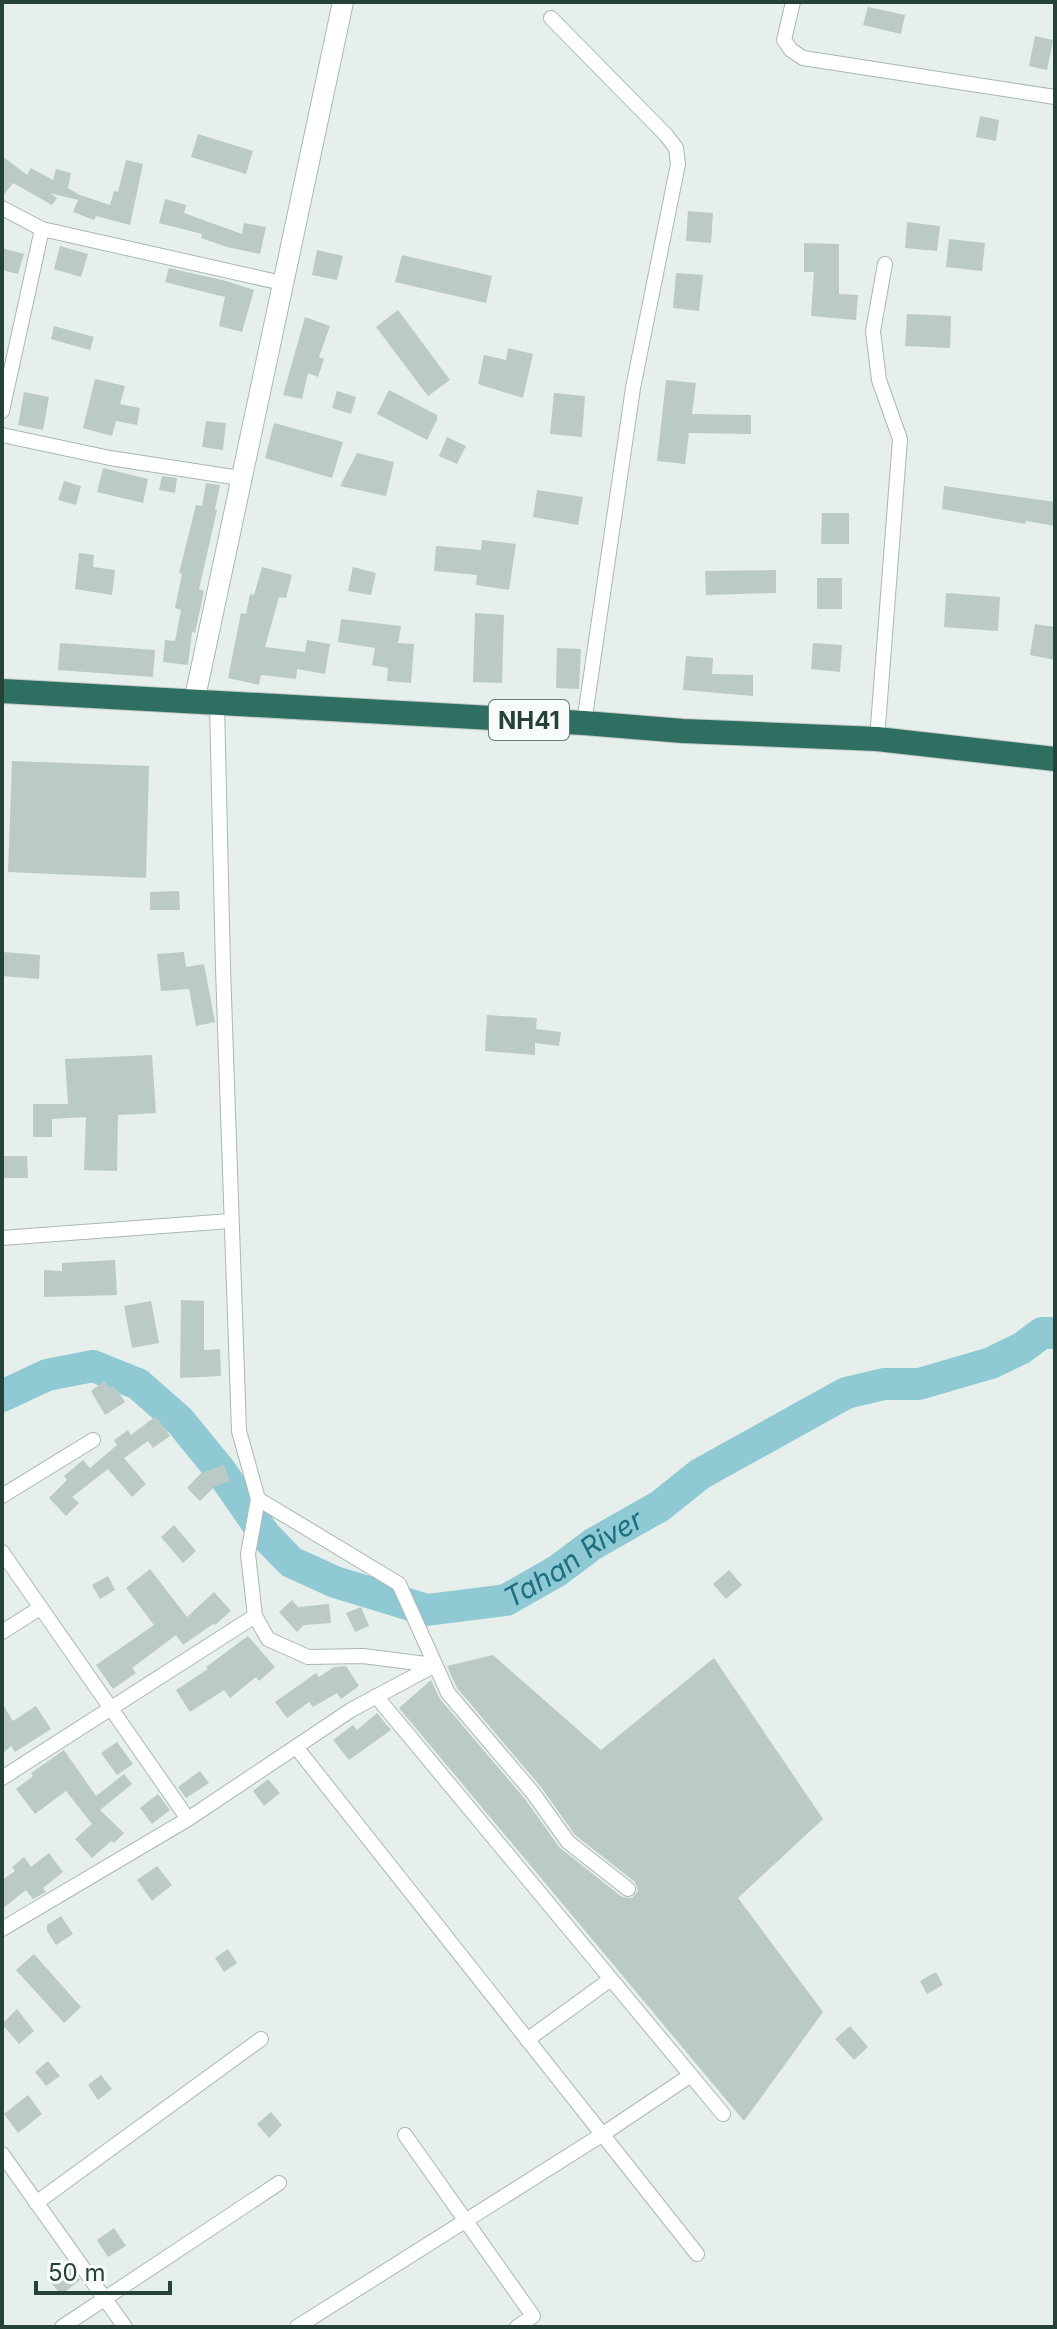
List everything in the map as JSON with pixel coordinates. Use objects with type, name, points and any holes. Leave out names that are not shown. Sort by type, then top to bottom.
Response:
[{"type":"highway","name":"NH41","points":[[2,691],[683,731],[877,739],[1055,759]]},
{"type":"street","points":[[343,2],[240,478],[206,703],[239,1431],[258,1499],[248,1554],[255,1616],[268,1639],[308,1657],[363,1656],[435,1665]]},
{"type":"street","points":[[793,2],[784,40],[791,50],[803,58],[1055,97]]},
{"type":"street","points":[[551,18],[666,135],[676,148],[678,164],[633,388],[584,723]]},
{"type":"street","points":[[2,208],[42,229],[282,283]]},
{"type":"street","points":[[2,411],[42,229]]},
{"type":"street","points":[[877,739],[900,439],[879,380],[873,331],[885,264]]},
{"type":"street","points":[[2,435],[110,458],[240,478]]},
{"type":"street","points":[[2,1238],[230,1221]]},
{"type":"street","points":[[2,1496],[93,1440]]},
{"type":"street","points":[[258,1499],[399,1584],[448,1693],[533,1793],[568,1842],[628,1889]]},
{"type":"street","points":[[2,1552],[188,1819]]},
{"type":"street","points":[[2,1632],[40,1608]]},
{"type":"street","points":[[2,1778],[255,1616]]},
{"type":"street","points":[[2,1929],[188,1819],[376,1696],[435,1665]]},
{"type":"street","points":[[376,1696],[723,2114]]},
{"type":"street","points":[[296,1747],[697,2254]]},
{"type":"street","points":[[527,2040],[611,1979]]},
{"type":"street","points":[[36,2203],[261,2039]]},
{"type":"street","points":[[297,2327],[691,2075]]},
{"type":"street","points":[[405,2135],[533,2316],[517,2327]]},
{"type":"street","points":[[2,2154],[125,2327]]},
{"type":"street","points":[[62,2327],[279,2183]]},
{"type":"building","points":[[868,7],[905,15],[901,34],[863,25]]},
{"type":"building","points":[[1035,36],[1053,40],[1047,70],[1029,66]]},
{"type":"building","points":[[980,116],[999,120],[996,141],[976,137]]},
{"type":"building","points":[[198,134],[253,151],[246,174],[191,157]]},
{"type":"building","points":[[2,156],[27,175],[31,168],[53,180],[56,169],[71,173],[68,188],[110,205],[114,191],[118,192],[126,160],[143,164],[130,225],[96,216],[94,220],[73,212],[78,200],[50,193],[57,198],[52,205],[13,183],[2,197]]},
{"type":"building","points":[[165,199],[186,205],[184,213],[242,234],[244,223],[266,227],[260,254],[227,247],[201,238],[202,234],[159,223]]},
{"type":"building","points":[[688,211],[713,213],[711,243],[686,241]]},
{"type":"building","points":[[907,222],[940,226],[937,251],[905,248]]},
{"type":"building","points":[[949,239],[985,243],[982,271],[946,267]]},
{"type":"building","points":[[804,243],[839,244],[839,294],[858,295],[856,320],[811,316],[814,272],[804,272]]},
{"type":"building","points":[[60,246],[88,254],[81,277],[54,269]]},
{"type":"building","points":[[2,248],[24,254],[18,274],[2,270]]},
{"type":"building","points":[[317,250],[343,256],[337,280],[312,275]]},
{"type":"building","points":[[402,255],[492,276],[486,303],[395,282]]},
{"type":"building","points":[[169,268],[254,290],[242,332],[219,326],[225,297],[165,282]]},
{"type":"building","points":[[676,273],[703,275],[699,311],[673,308]]},
{"type":"building","points":[[398,310],[450,380],[428,396],[376,327]]},
{"type":"building","points":[[907,314],[951,316],[950,348],[905,346]]},
{"type":"building","points":[[305,317],[330,326],[319,357],[324,359],[318,377],[308,373],[302,399],[283,395]]},
{"type":"building","points":[[54,326],[94,337],[90,350],[51,339]]},
{"type":"building","points":[[508,348],[533,354],[523,398],[478,384],[484,355],[506,360]]},
{"type":"building","points":[[95,379],[125,386],[120,404],[140,408],[137,425],[116,421],[112,436],[83,428]]},
{"type":"building","points":[[666,380],[696,383],[692,414],[751,415],[751,434],[689,433],[685,464],[657,461]]},
{"type":"building","points":[[389,390],[437,415],[427,440],[377,414]]},
{"type":"building","points":[[337,391],[356,397],[351,414],[332,408]]},
{"type":"building","points":[[24,392],[49,397],[43,430],[18,425]]},
{"type":"building","points":[[554,393],[585,396],[582,437],[550,434]]},
{"type":"building","points":[[206,421],[226,423],[223,450],[202,447]]},
{"type":"building","points":[[274,423],[343,442],[332,478],[265,458]]},
{"type":"building","points":[[447,437],[466,446],[457,464],[439,456]]},
{"type":"building","points":[[357,453],[394,462],[386,496],[340,486]]},
{"type":"building","points":[[103,468],[148,479],[143,503],[97,492]]},
{"type":"building","points":[[162,476],[177,478],[175,493],[159,490]]},
{"type":"building","points":[[64,481],[81,486],[76,505],[58,500]]},
{"type":"building","points":[[206,483],[220,485],[199,589],[204,591],[195,633],[192,632],[188,665],[163,662],[165,640],[175,641],[181,610],[175,608],[182,574],[179,573],[196,505],[202,506]]},
{"type":"building","points":[[944,486],[1055,502],[1055,526],[1026,521],[1025,524],[942,509]]},
{"type":"building","points":[[537,490],[583,497],[578,525],[533,517]]},
{"type":"building","points":[[822,513],[849,513],[849,544],[821,544]]},
{"type":"building","points":[[482,540],[516,544],[509,590],[476,585],[477,575],[434,571],[436,546],[481,550]]},
{"type":"building","points":[[79,553],[94,555],[93,567],[115,570],[112,595],[75,589]]},
{"type":"building","points":[[262,567],[292,575],[286,598],[279,597],[265,647],[305,652],[307,640],[330,644],[325,674],[297,669],[296,679],[261,675],[259,685],[228,678],[241,613],[246,614],[250,594],[254,595]]},
{"type":"building","points":[[353,567],[376,573],[371,595],[348,591]]},
{"type":"building","points":[[776,570],[776,593],[706,595],[705,571]]},
{"type":"building","points":[[817,578],[842,578],[842,609],[817,609]]},
{"type":"building","points":[[946,593],[1000,597],[998,631],[944,627]]},
{"type":"building","points":[[475,613],[504,615],[502,683],[473,682]]},
{"type":"building","points":[[341,619],[401,626],[398,643],[414,644],[411,683],[387,681],[388,668],[372,665],[375,648],[338,642]]},
{"type":"building","points":[[1035,624],[1055,627],[1055,660],[1030,655]]},
{"type":"building","points":[[60,643],[155,650],[153,677],[58,670]]},
{"type":"building","points":[[813,643],[842,645],[840,672],[811,669]]},
{"type":"building","points":[[557,648],[581,649],[579,689],[556,688]]},
{"type":"building","points":[[686,656],[713,658],[712,674],[753,675],[753,696],[683,690]]},
{"type":"building","points":[[12,761],[149,766],[146,878],[8,872]]},
{"type":"building","points":[[179,891],[180,910],[150,910],[150,892]]},
{"type":"building","points":[[3,952],[40,955],[39,979],[2,976]]},
{"type":"building","points":[[184,952],[186,967],[204,964],[215,1022],[196,1026],[189,989],[161,991],[157,954]]},
{"type":"building","points":[[487,1015],[537,1018],[536,1029],[561,1032],[559,1046],[535,1043],[535,1055],[485,1051]]},
{"type":"building","points":[[152,1055],[156,1113],[118,1115],[117,1171],[84,1170],[86,1117],[52,1119],[52,1137],[33,1137],[33,1104],[68,1104],[65,1059]]},
{"type":"building","points":[[2,1156],[27,1156],[28,1178],[3,1178]]},
{"type":"building","points":[[115,1260],[117,1295],[44,1297],[44,1270],[62,1271],[62,1263]]},
{"type":"building","points":[[181,1300],[204,1301],[204,1350],[220,1349],[221,1376],[180,1378]]},
{"type":"building","points":[[151,1301],[159,1343],[132,1348],[124,1306]]},
{"type":"building","points":[[104,1381],[110,1388],[114,1386],[125,1402],[105,1415],[91,1391]]},
{"type":"building","points":[[156,1416],[170,1436],[153,1448],[148,1441],[124,1458],[146,1484],[132,1497],[108,1469],[72,1497],[79,1503],[66,1516],[49,1498],[67,1480],[64,1476],[83,1460],[90,1468],[117,1445],[114,1440],[128,1430],[131,1435]]},
{"type":"building","points":[[224,1465],[230,1481],[214,1487],[200,1501],[187,1488],[201,1473]]},
{"type":"building","points":[[174,1525],[196,1551],[183,1563],[161,1537]]},
{"type":"building","points":[[150,1569],[187,1617],[214,1592],[231,1611],[183,1645],[176,1635],[132,1668],[136,1673],[113,1689],[96,1665],[154,1625],[126,1588]]},
{"type":"building","points":[[729,1570],[742,1585],[726,1599],[713,1584]]},
{"type":"building","points":[[108,1576],[115,1590],[100,1599],[92,1585]]},
{"type":"building","points":[[292,1600],[298,1607],[329,1604],[331,1623],[304,1625],[297,1632],[279,1612]]},
{"type":"building","points":[[361,1607],[369,1626],[355,1632],[346,1613]]},
{"type":"building","points":[[248,1636],[275,1667],[259,1681],[256,1677],[230,1698],[224,1690],[190,1712],[176,1690],[208,1669],[206,1667]]},
{"type":"building","points":[[493,1655],[601,1750],[714,1658],[823,1819],[738,1898],[823,2012],[744,2121],[399,1708],[431,1680],[440,1699],[525,1799],[560,1848],[622,1897],[632,1898],[638,1891],[635,1882],[575,1835],[541,1787],[457,1688],[447,1666]]},
{"type":"building","points":[[346,1666],[359,1686],[341,1699],[337,1693],[313,1707],[309,1702],[287,1718],[275,1702],[316,1673],[319,1677],[334,1667]]},
{"type":"building","points":[[2,1703],[13,1721],[36,1706],[51,1729],[15,1752],[11,1746],[2,1754]]},
{"type":"building","points":[[377,1713],[391,1730],[349,1760],[333,1740],[353,1725],[357,1730]]},
{"type":"building","points":[[117,1742],[133,1764],[117,1775],[101,1753]]},
{"type":"building","points":[[64,1750],[96,1796],[124,1774],[132,1784],[100,1810],[124,1833],[92,1858],[75,1839],[92,1824],[66,1791],[35,1814],[16,1789],[33,1776],[31,1773]]},
{"type":"building","points":[[200,1771],[209,1783],[186,1798],[178,1787]]},
{"type":"building","points":[[268,1779],[280,1793],[264,1806],[253,1791]]},
{"type":"building","points":[[158,1794],[170,1810],[152,1824],[140,1808]]},
{"type":"building","points":[[49,1853],[63,1872],[43,1888],[46,1892],[33,1899],[26,1890],[2,1909],[2,1880],[15,1871],[12,1867],[24,1857],[31,1867]]},
{"type":"building","points":[[157,1866],[172,1885],[152,1901],[137,1880]]},
{"type":"building","points":[[61,1916],[73,1934],[56,1945],[47,1931],[47,1925]]},
{"type":"building","points":[[228,1949],[237,1963],[224,1972],[215,1958]]},
{"type":"building","points":[[34,1954],[81,2007],[64,2023],[16,1970]]},
{"type":"building","points":[[936,1972],[943,1985],[927,1994],[920,1981]]},
{"type":"building","points":[[17,2009],[34,2031],[19,2044],[2,2024]]},
{"type":"building","points":[[850,2026],[868,2047],[854,2060],[835,2039]]},
{"type":"building","points":[[48,2061],[60,2076],[46,2086],[35,2072]]},
{"type":"building","points":[[101,2075],[112,2089],[98,2100],[88,2085]]},
{"type":"building","points":[[28,2095],[42,2114],[18,2133],[4,2114]]},
{"type":"building","points":[[271,2112],[282,2125],[269,2138],[257,2124]]},
{"type":"building","points":[[114,2228],[126,2246],[108,2257],[97,2240]]},
{"type":"building","points":[[68,2265],[80,2280],[61,2295],[49,2280]]},
{"type":"waterway","name":"Tahan River","points":[[2,1396],[47,1375],[93,1366],[138,1384],[180,1421],[220,1470],[265,1535],[291,1562],[335,1582],[427,1610],[506,1600],[557,1571],[593,1544],[660,1506],[700,1474],[846,1393],[884,1384],[919,1384],[991,1363],[1022,1348],[1042,1333],[1055,1333]]}]
